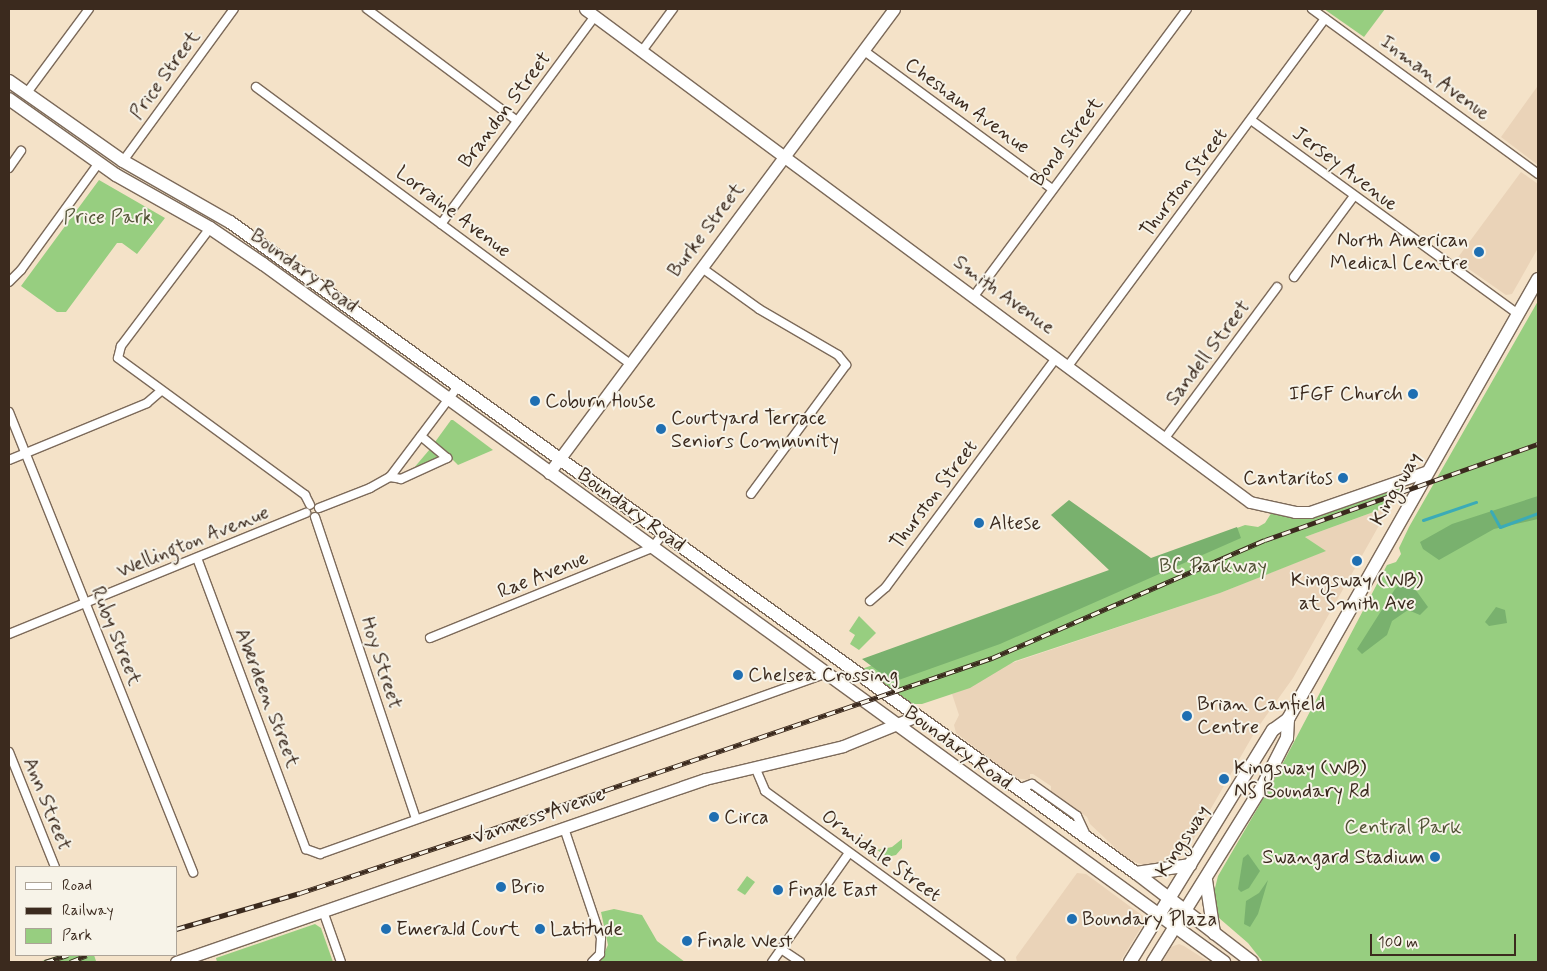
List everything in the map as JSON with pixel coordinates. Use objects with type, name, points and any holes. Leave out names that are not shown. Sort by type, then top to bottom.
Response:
[{"type":"main road","name":"Boundary Road","points":[[9,81],[123,161],[149,177],[170,185],[230,222],[1088,839],[1252,962]]},
{"type":"main road","name":"Boundary Road","points":[[9,99],[98,164],[210,228],[1224,962]]},
{"type":"main road","points":[[98,164],[109,162],[149,177]]},
{"type":"main road","name":"Kingsway","points":[[1130,962],[1273,730],[1288,719],[1538,279]]},
{"type":"main road","name":"Kingsway","points":[[1153,962],[1206,880],[1288,738],[1288,719]]},
{"type":"main road","points":[[1136,874],[1190,865]]},
{"type":"main road","points":[[1206,880],[1214,932]]},
{"type":"street","points":[[26,94],[89,9]]},
{"type":"street","name":"Price Street","points":[[123,161],[234,9]]},
{"type":"street","points":[[367,9],[517,121]]},
{"type":"street","name":"Smith Avenue","points":[[585,9],[1056,358],[1258,505],[1310,512],[1428,472]]},
{"type":"street","points":[[642,51],[673,9]]},
{"type":"street","name":"Burke Street","points":[[549,473],[894,9]]},
{"type":"street","name":"Bond Street","points":[[974,296],[1187,9]]},
{"type":"street","name":"Inman Avenue","points":[[1312,9],[1538,174]]},
{"type":"street","name":"Brandon Street","points":[[441,224],[595,16]]},
{"type":"street","name":"Thurston Street","points":[[1068,366],[1326,19]]},
{"type":"street","name":"Chesham Avenue","points":[[863,50],[1052,189]]},
{"type":"street","name":"Lorraine Avenue","points":[[256,87],[630,364]]},
{"type":"street","name":"Jersey Avenue","points":[[1251,120],[1518,314]]},
{"type":"street","points":[[9,168],[21,151]]},
{"type":"street","points":[[9,281],[98,164]]},
{"type":"street","points":[[1294,276],[1354,196]]},
{"type":"street","points":[[210,228],[119,350],[120,361],[305,495],[310,505],[319,508],[370,488],[390,476],[459,385]]},
{"type":"street","points":[[702,268],[759,309],[838,355],[846,365],[751,494]]},
{"type":"street","name":"Sandell Street","points":[[1165,438],[1278,287]]},
{"type":"street","name":"Thurston Street","points":[[870,601],[886,587],[1056,358]]},
{"type":"street","points":[[9,460],[147,403],[161,391]]},
{"type":"street","name":"Ruby Street","points":[[9,412],[193,873]]},
{"type":"street","points":[[390,476],[402,480],[447,458],[421,436]]},
{"type":"street","points":[[310,505],[306,513],[315,517],[319,508]]},
{"type":"street","name":"Wellington Avenue","points":[[9,634],[306,513]]},
{"type":"street","name":"Hoy Street","points":[[315,517],[416,819]]},
{"type":"street","name":"Rae Avenue","points":[[430,638],[652,548],[663,534]]},
{"type":"street","name":"Aberdeen Street","points":[[197,558],[306,849]]},
{"type":"street","name":"Vanness Avenue","points":[[306,849],[320,854],[825,674]]},
{"type":"street","name":"Vanness Avenue","points":[[176,962],[705,779],[843,746],[917,716]]},
{"type":"street","name":"Ann Street","points":[[9,752],[56,866]]},
{"type":"street","name":"Ormidale Street","points":[[754,767],[765,791],[849,854],[1000,962]]},
{"type":"street","points":[[564,828],[598,927],[600,954],[592,962]]},
{"type":"street","points":[[772,962],[849,854]]},
{"type":"street","points":[[323,912],[341,962]]},
{"type":"street","points":[[781,949],[800,962]]},
{"type":"shaded area","points":[[1538,88],[1538,165],[1501,137]]},
{"type":"shaded area","points":[[1521,172],[1538,184],[1538,248],[1512,294],[1506,295],[1456,260]]},
{"type":"shaded area","points":[[1390,506],[1293,678],[1256,730],[1186,852],[1176,862],[1146,866],[1127,859],[1090,824],[1087,817],[1051,792],[1051,786],[1033,774],[1030,774],[1030,780],[1015,778],[956,733],[954,725],[959,715],[952,694],[970,687],[1000,667],[1220,593],[1325,551],[1305,537]]},
{"type":"shaded area","name":"Boundary Plaza","points":[[1077,873],[1086,874],[1143,916],[1142,926],[1120,962],[1017,962],[1016,957]]},
{"type":"shaded area","points":[[1179,944],[1209,962],[1162,962],[1171,947]]},
{"type":"green space","points":[[1324,9],[1385,9],[1364,37]]},
{"type":"green space","name":"Price Park","points":[[99,180],[165,218],[137,254],[122,243],[117,243],[66,312],[57,312],[21,286]]},
{"type":"green space","name":"Central Park","points":[[1538,301],[1538,962],[1263,962],[1248,943],[1219,918],[1214,892],[1218,876],[1274,780],[1387,565],[1396,562],[1401,554],[1399,548],[1409,527]]},
{"type":"green space","points":[[451,420],[493,450],[458,465],[435,442]]},
{"type":"green space","points":[[430,449],[437,454],[437,459],[413,469]]},
{"type":"green space","name":"BC Parkway","points":[[1402,486],[1390,506],[1305,537],[1326,551],[1220,593],[1015,661],[970,688],[922,704],[911,704],[862,669],[1245,525],[1258,527],[1265,523],[1272,512],[1284,514]]},
{"type":"green space","points":[[1538,496],[1538,519],[1494,529],[1439,560],[1423,549],[1420,542],[1452,524]]},
{"type":"green space","points":[[1069,500],[1151,558],[1237,527],[1241,538],[1000,644],[893,682],[862,659],[1109,570],[1051,515]]},
{"type":"green space","points":[[1407,578],[1428,607],[1420,615],[1408,610],[1392,621],[1387,635],[1362,654],[1357,649],[1395,589]]},
{"type":"green space","points":[[1496,607],[1505,610],[1507,623],[1489,626],[1485,622]]},
{"type":"green space","points":[[859,616],[876,633],[859,650],[850,644],[855,635],[849,631]]},
{"type":"green space","points":[[902,839],[902,848],[896,855],[887,857],[877,850],[892,847]]},
{"type":"green space","points":[[1248,854],[1260,871],[1249,888],[1241,892],[1238,889],[1243,858]]},
{"type":"green space","points":[[747,876],[755,882],[745,895],[737,890]]},
{"type":"green space","points":[[1268,880],[1258,914],[1250,927],[1244,924],[1246,901],[1259,893]]},
{"type":"green space","points":[[614,909],[642,915],[657,941],[685,962],[600,962],[608,945],[601,912]]},
{"type":"green space","points":[[315,924],[321,928],[333,962],[217,962],[216,958]]},
{"type":"green space","points":[[57,956],[94,956],[96,961],[39,962]]},
{"type":"waterway","points":[[1423,520],[1476,502]]},
{"type":"waterway","points":[[1491,511],[1500,527],[1538,513]]},
{"type":"railway","points":[[178,928],[300,893],[992,658],[1265,540],[1538,444]]},
{"type":"railway","points":[[45,962],[65,956]]},
{"type":"railway","points":[[70,962],[85,956]]},
{"type":"place","name":"North American Medical Centre","points":[[1479,252]]},
{"type":"place","name":"IFGF Church","points":[[1413,394]]},
{"type":"place","name":"Coburn House","points":[[535,401]]},
{"type":"place","name":"Courtyard Terrace Seniors Community","points":[[661,429]]},
{"type":"place","name":"Cantaritos","points":[[1343,478]]},
{"type":"place","name":"Altese","points":[[979,523]]},
{"type":"place","name":"Kingsway (WB) at Smith Ave","points":[[1357,561]]},
{"type":"place","name":"Chelsea Crossing","points":[[738,675]]},
{"type":"place","name":"Brian Canfield Centre","points":[[1187,716]]},
{"type":"place","name":"Kingsway (WB) NS Boundary Rd","points":[[1224,779]]},
{"type":"place","name":"Circa","points":[[714,817]]},
{"type":"place","name":"Swangard Stadium","points":[[1435,857]]},
{"type":"place","name":"Brio","points":[[501,887]]},
{"type":"place","name":"Finale East","points":[[778,890]]},
{"type":"place","name":"Boundary Plaza","points":[[1072,919]]},
{"type":"place","name":"Emerald Court","points":[[386,929]]},
{"type":"place","name":"Latitude","points":[[540,929]]},
{"type":"place","name":"Finale West","points":[[687,941]]}]
